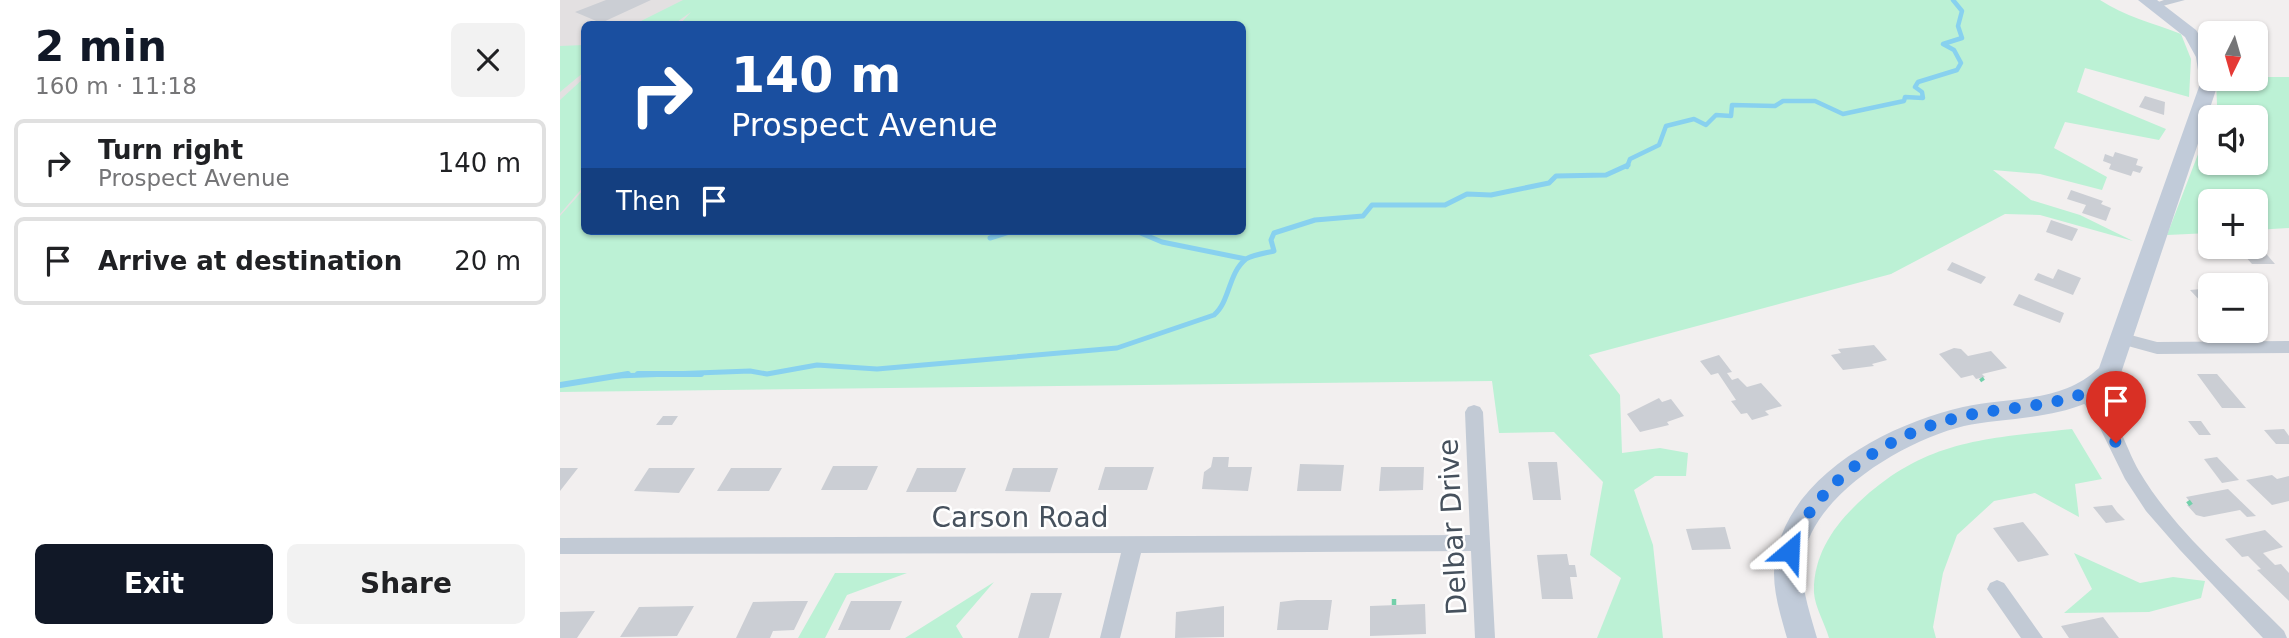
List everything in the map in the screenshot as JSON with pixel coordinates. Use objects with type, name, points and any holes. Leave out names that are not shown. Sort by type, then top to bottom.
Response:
[{"type":"street","points":[[2150,2],[2180,0]]},
{"type":"street","points":[[1802,638],[1791,600],[1790,551],[1807,517],[1845,476],[1888,445],[1944,421],[2060,401],[2084,393],[2109,373],[2123,339],[2208,84],[2208,68],[2197,42],[2180,23],[2150,2]]},
{"type":"street","points":[[2123,339],[2157,348],[2289,347]]},
{"type":"street","points":[[2084,393],[2099,408],[2127,467],[2154,506],[2277,638]]},
{"type":"street","name":"Delbar Drive","points":[[1474,412],[1485,638]]},
{"type":"street","name":"Carson Road","points":[[560,546],[1480,543]]},
{"type":"street","points":[[1110,638],[1133,545]]},
{"type":"street","points":[[1997,589],[2033,638]]},
{"type":"shaded area","points":[[560,0],[797,0],[776,21],[581,21],[581,223],[560,245]]},
{"type":"green space","points":[[683,0],[2100,0],[2129,15],[2181,34],[2191,59],[2189,97],[2085,68],[2077,92],[2166,129],[2159,140],[2065,122],[2054,148],[2107,177],[2102,190],[2040,174],[1993,170],[2031,200],[2080,215],[2133,241],[2040,215],[2005,214],[1891,274],[1589,355],[1620,395],[1622,453],[1660,448],[1688,453],[1686,476],[1655,476],[1634,490],[1653,545],[1663,638],[1597,638],[1621,578],[1590,555],[1603,482],[1554,432],[1499,433],[1492,381],[560,392],[560,216],[581,192],[581,235],[1246,235],[1246,21],[683,21],[691,12],[678,21],[641,21]]},
{"type":"green space","points":[[581,45],[581,74],[560,92],[560,46]]},
{"type":"green space","points":[[2268,77],[2289,77],[2289,228],[2268,229],[2268,189],[2198,189],[2198,234],[2167,235],[2198,154],[2198,175],[2268,175],[2268,105],[2217,105],[2216,91],[2268,91]]},
{"type":"green space","points":[[581,81],[581,190],[560,214],[560,100]]},
{"type":"green space","points":[[2072,429],[2102,479],[2075,484],[2079,517],[2035,493],[1994,501],[1957,535],[1943,573],[1933,627],[1936,638],[1829,638],[1816,604],[1816,569],[1830,536],[1853,508],[1878,485],[1904,468],[1954,447],[1981,440]]},
{"type":"green space","points":[[2074,553],[2140,583],[2173,577],[2205,581],[2201,598],[2149,612],[2064,613],[2092,589]]},
{"type":"green space","points":[[835,573],[907,573],[847,595],[825,638],[798,638]]},
{"type":"green space","points":[[994,582],[956,626],[963,638],[905,638]]},
{"type":"building","points":[[606,0],[651,0],[605,21],[596,21],[575,12]]},
{"type":"building","points":[[2145,96],[2165,102],[2164,115],[2139,107]]},
{"type":"building","points":[[2115,152],[2138,159],[2136,165],[2143,167],[2140,173],[2133,171],[2131,176],[2109,169],[2111,164],[2103,161],[2105,154],[2113,157]]},
{"type":"building","points":[[2071,190],[2103,201],[2101,204],[2111,208],[2106,221],[2082,213],[2086,205],[2067,199]]},
{"type":"building","points":[[2051,220],[2078,229],[2072,241],[2046,232]]},
{"type":"building","points":[[2268,256],[2275,264],[2252,264],[2248,259],[2268,259]]},
{"type":"building","points":[[1952,262],[1986,277],[1981,284],[1947,270]]},
{"type":"building","points":[[2058,269],[2081,278],[2073,295],[2034,280],[2038,273],[2053,279]]},
{"type":"building","points":[[2190,290],[2198,290],[2198,299]]},
{"type":"building","points":[[2019,294],[2064,313],[2060,323],[2013,305]]},
{"type":"building","points":[[1874,345],[1887,360],[1872,364],[1874,366],[1843,370],[1831,355],[1841,353],[1838,349]]},
{"type":"building","points":[[1954,348],[1961,349],[1968,356],[1991,351],[2007,368],[1982,374],[1985,377],[1976,379],[1973,375],[1961,378],[1939,354]]},
{"type":"building","points":[[1719,355],[1732,372],[1727,373],[1732,380],[1738,378],[1747,387],[1761,383],[1782,406],[1765,411],[1769,415],[1752,420],[1747,413],[1741,414],[1731,401],[1736,400],[1718,373],[1711,375],[1700,361]]},
{"type":"building","points":[[2197,374],[2217,374],[2246,408],[2222,408]]},
{"type":"building","points":[[1659,398],[1662,402],[1671,399],[1684,416],[1667,422],[1669,425],[1640,432],[1627,414]]},
{"type":"building","points":[[663,416],[678,416],[672,425],[656,425]]},
{"type":"building","points":[[2188,421],[2201,421],[2211,435],[2199,435]]},
{"type":"building","points":[[2284,429],[2289,436],[2289,444],[2276,444],[2264,430]]},
{"type":"building","points":[[1213,457],[1229,457],[1228,467],[1252,467],[1248,491],[1202,489],[1204,472],[1211,467]]},
{"type":"building","points":[[2217,457],[2239,480],[2222,483],[2204,459]]},
{"type":"building","points":[[1528,462],[1557,462],[1561,500],[1533,500]]},
{"type":"building","points":[[1300,464],[1344,465],[1341,491],[1297,491]]},
{"type":"building","points":[[833,466],[878,466],[867,490],[821,490]]},
{"type":"building","points":[[1105,467],[1154,467],[1147,490],[1098,490]]},
{"type":"building","points":[[1381,467],[1424,467],[1423,490],[1379,491]]},
{"type":"building","points":[[560,468],[578,468],[560,491]]},
{"type":"building","points":[[649,468],[695,468],[679,493],[634,491]]},
{"type":"building","points":[[731,468],[782,468],[769,491],[717,491]]},
{"type":"building","points":[[917,468],[966,468],[956,492],[906,492]]},
{"type":"building","points":[[1013,468],[1058,468],[1050,492],[1005,491]]},
{"type":"building","points":[[2272,475],[2277,479],[2289,476],[2289,501],[2272,505],[2246,480]]},
{"type":"building","points":[[2228,489],[2256,516],[2247,517],[2240,510],[2204,517],[2196,515],[2187,505],[2192,504],[2186,497]]},
{"type":"building","points":[[2112,505],[2125,520],[2106,523],[2093,507]]},
{"type":"building","points":[[2023,522],[2049,555],[2018,562],[1993,528]]},
{"type":"building","points":[[1725,527],[1731,549],[1692,550],[1686,529]]},
{"type":"building","points":[[2265,530],[2283,547],[2263,553],[2275,565],[2281,564],[2289,573],[2289,601],[2257,570],[2261,569],[2248,556],[2242,557],[2225,539]]},
{"type":"building","points":[[1567,554],[1569,565],[1575,565],[1577,577],[1570,577],[1573,599],[1542,599],[1537,555]]},
{"type":"building","points":[[1031,593],[1062,593],[1049,638],[1018,638]]},
{"type":"building","points":[[1332,600],[1328,630],[1277,630],[1280,602]]},
{"type":"building","points":[[808,601],[794,630],[773,631],[770,638],[736,638],[753,602]]},
{"type":"building","points":[[851,601],[902,601],[890,630],[838,630]]},
{"type":"building","points":[[1425,604],[1426,634],[1370,636],[1370,606]]},
{"type":"building","points":[[694,606],[677,636],[620,637],[639,607]]},
{"type":"building","points":[[1224,606],[1224,637],[1175,638],[1176,612]]},
{"type":"building","points":[[595,611],[577,638],[560,638],[560,612]]},
{"type":"building","points":[[2103,617],[2119,638],[2069,638],[2061,626]]},
{"type":"waterway","points":[[1628,165],[1630,159],[1659,145],[1666,126],[1694,119],[1706,125],[1716,115],[1731,116],[1732,105],[1775,106],[1783,101],[1815,101],[1843,114],[1904,101],[1905,97],[1923,98],[1922,92],[1915,87],[1918,82],[1957,70],[1961,63],[1954,50],[1943,44],[1962,38],[1958,26],[1962,11],[1953,0]]},
{"type":"waterway","points":[[1246,259],[1274,251],[1271,240],[1274,233],[1315,220],[1363,216],[1372,205],[1445,205],[1467,194],[1491,195],[1549,183],[1556,176],[1606,175],[1628,165]]},
{"type":"waterway","points":[[990,238],[1000,235]]},
{"type":"waterway","points":[[1145,235],[1162,242],[1246,259]]},
{"type":"waterway","points":[[670,374],[750,371],[767,374],[817,365],[877,369],[1117,348],[1214,315],[1223,303],[1232,279],[1246,259]]},
{"type":"waterway","points":[[560,385],[628,374]]},
{"type":"waterway","points":[[638,374],[670,374]]},
{"type":"waterway","points":[[617,376],[670,374]]},
{"type":"waterway","points":[[670,374],[701,374]]},
{"type":"route","points":[[1790,551],[1807,517],[1823,496],[1845,476],[1877,451],[1910,433],[1944,421],[1966,415],[2060,401],[2084,393],[2099,408],[2116,443]]}]
